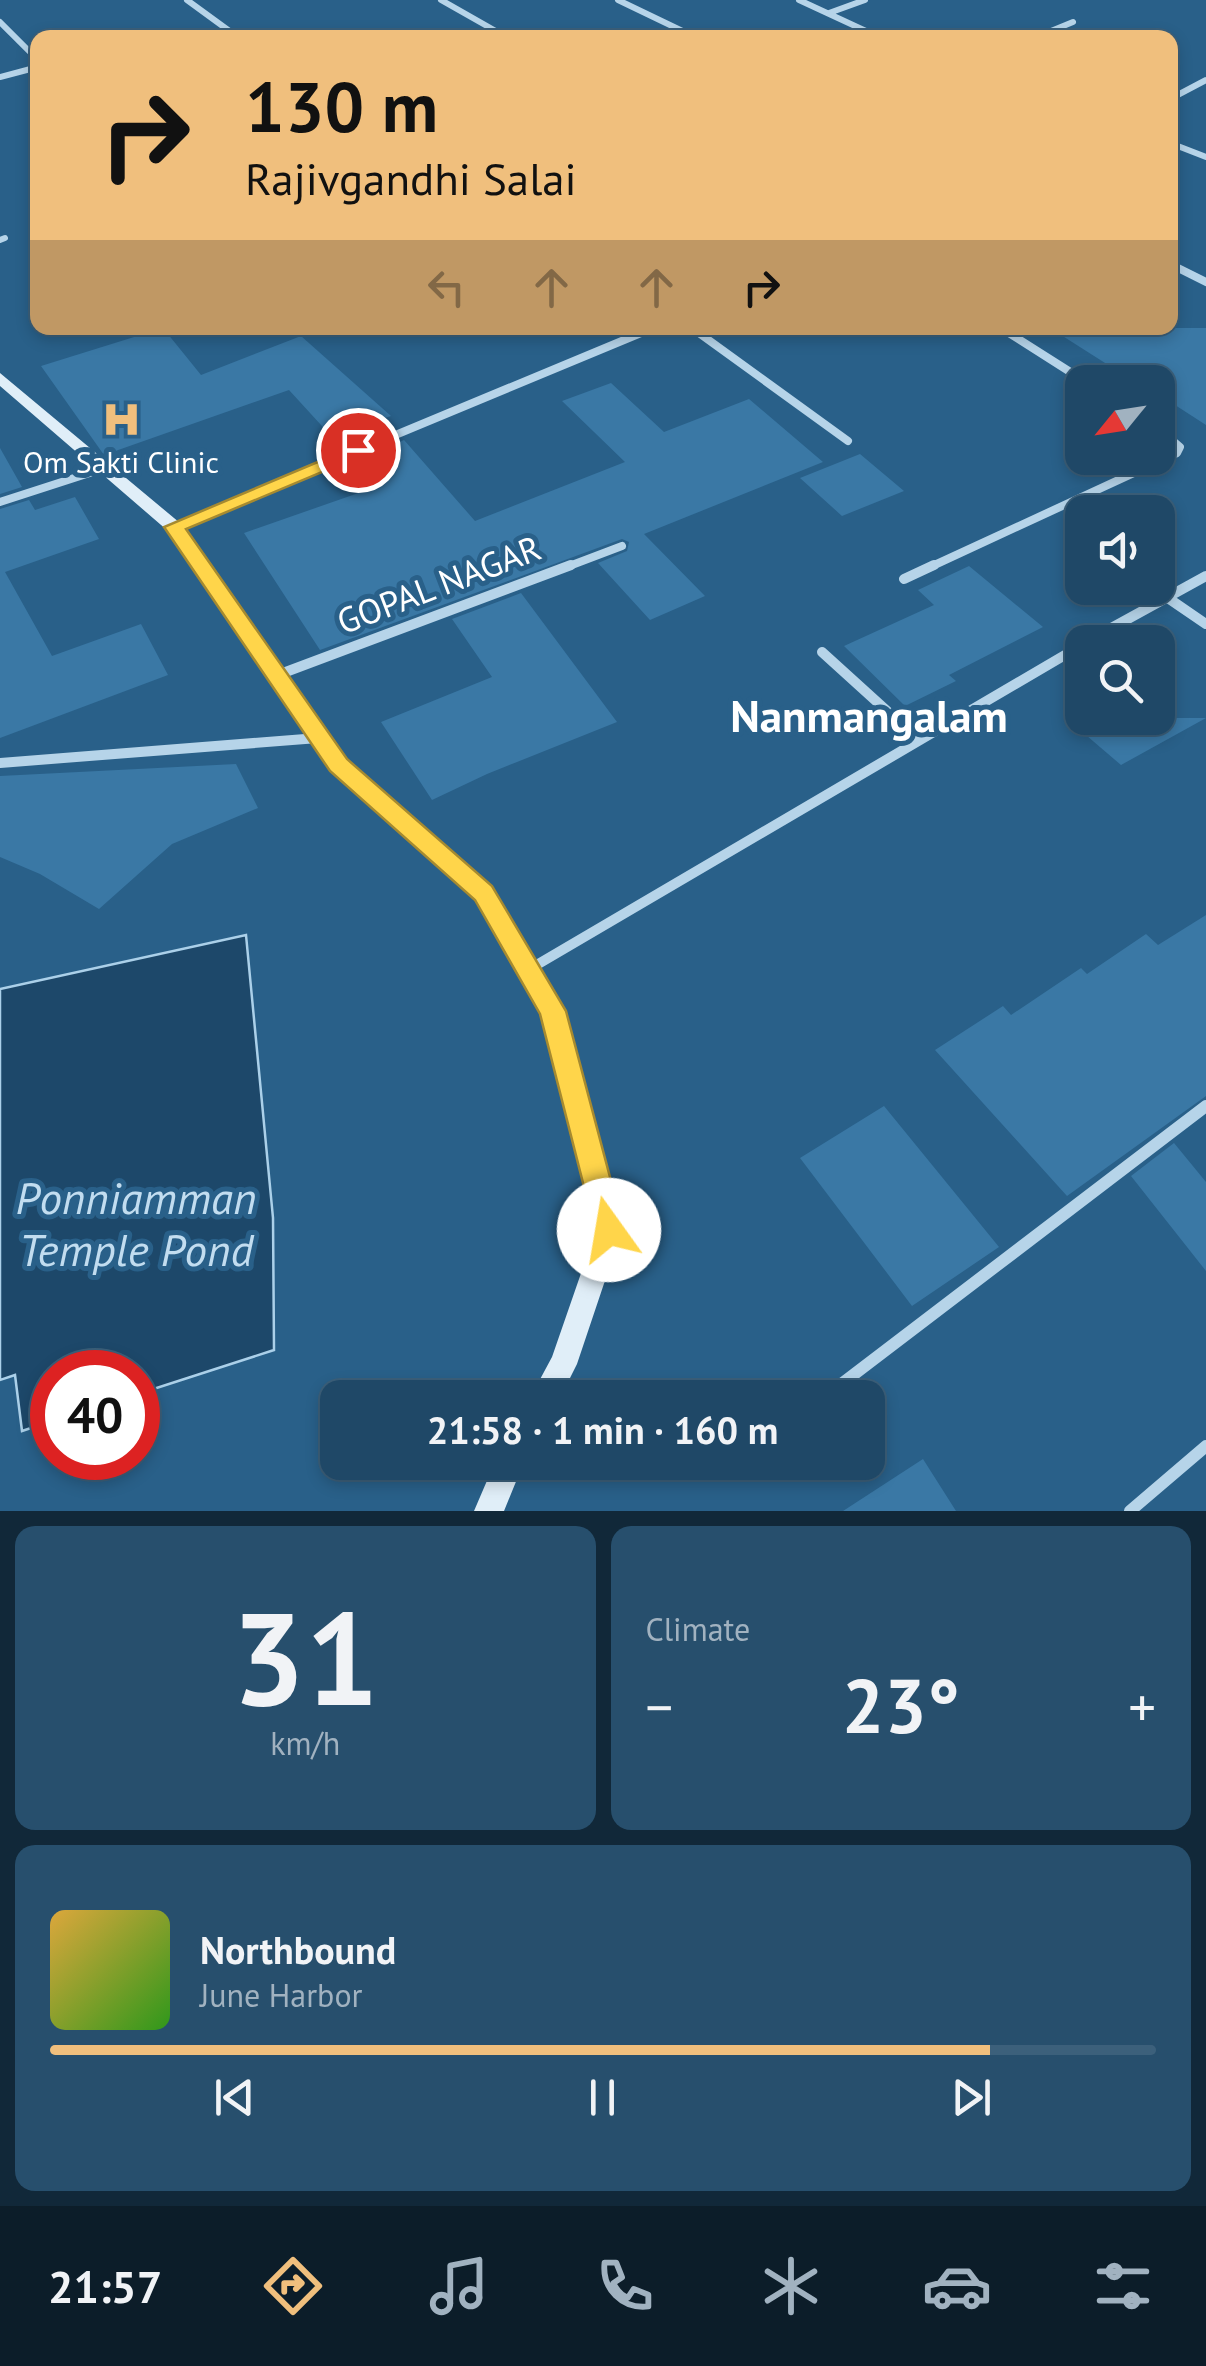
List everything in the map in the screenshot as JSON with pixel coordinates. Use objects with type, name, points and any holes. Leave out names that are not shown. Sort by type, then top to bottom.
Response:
[{"type":"street","points":[[188,0],[228,30]]},
{"type":"street","points":[[442,0],[494,30]]},
{"type":"street","points":[[618,0],[680,30]]},
{"type":"street","points":[[799,0],[863,30]]},
{"type":"street","points":[[828,14],[865,0]]},
{"type":"street","points":[[0,22],[30,55]]},
{"type":"street","points":[[1054,30],[1073,22]]},
{"type":"street","points":[[0,76],[30,67]]},
{"type":"street","points":[[1178,95],[1206,80]]},
{"type":"street","points":[[1178,146],[1206,157]]},
{"type":"street","points":[[1178,268],[1206,282]]},
{"type":"street","points":[[174,527],[637,335]]},
{"type":"street","points":[[702,335],[848,440]]},
{"type":"street","points":[[1012,335],[1065,369]]},
{"type":"street","points":[[0,378],[174,527],[338,765],[484,893],[553,1011],[609,1230],[563,1364],[554,1380]]},
{"type":"street","points":[[0,502],[105,468]]},
{"type":"street","points":[[904,579],[1131,475]]},
{"type":"street","name":"GOPAL NAGAR","points":[[276,676],[622,546]]},
{"type":"street","points":[[1175,592],[1206,576]]},
{"type":"street","points":[[1175,602],[1206,624]]},
{"type":"street","points":[[1116,625],[1151,605]]},
{"type":"street","points":[[822,652],[920,740]]},
{"type":"street","points":[[528,970],[1065,655]]},
{"type":"street","points":[[0,763],[318,738]]},
{"type":"street","points":[[847,1380],[1206,1106]]},
{"type":"street","points":[[1130,1511],[1206,1446]]},
{"type":"street","points":[[489,1511],[502,1480]]},
{"type":"water","name":"Ponniamman Temple Pond","points":[[246,935],[273,1218],[274,1350],[160,1387],[160,1350],[30,1350],[30,1428],[22,1431],[15,1375],[0,1380],[0,989]]},
{"type":"building","points":[[1178,328],[1206,328],[1206,425],[1175,405],[1175,365],[1108,365],[1061,335],[1178,335]]},
{"type":"building","points":[[141,335],[169,335],[201,375],[301,336],[391,416],[385,418],[393,428],[343,449],[289,390],[104,455],[41,366]]},
{"type":"building","points":[[611,383],[664,432],[749,399],[823,462],[644,534],[705,596],[650,620],[598,563],[627,551],[629,542],[622,539],[320,650],[244,533],[367,490],[362,484],[372,480],[354,461],[404,440],[475,521],[625,462],[562,401]]},
{"type":"building","points":[[0,448],[22,487],[0,494]]},
{"type":"building","points":[[860,454],[904,491],[842,516],[800,478]]},
{"type":"building","points":[[75,497],[99,539],[5,572],[52,656],[141,624],[168,675],[0,738],[0,509],[29,500],[35,510]]},
{"type":"building","points":[[969,566],[1043,627],[949,675],[956,681],[905,706],[844,646],[934,605],[918,590]]},
{"type":"building","points":[[521,593],[617,722],[432,800],[381,722],[492,677],[452,619]]},
{"type":"building","points":[[1175,718],[1206,718],[1121,765],[1086,735],[1175,735]]},
{"type":"building","points":[[236,764],[258,808],[172,844],[99,909],[40,874],[0,857],[0,776]]},
{"type":"building","points":[[1206,915],[1206,1096],[1067,1196],[935,1050],[1003,1006],[1011,1015],[1081,968],[1087,974],[1146,934],[1158,945]]},
{"type":"building","points":[[884,1106],[999,1247],[912,1306],[800,1158]]},
{"type":"building","points":[[1174,1143],[1206,1182],[1206,1271],[1131,1176]]},
{"type":"building","points":[[923,1459],[956,1511],[843,1511]]},
{"type":"place","name":"Om Sakti Clinic","points":[[121,419]]},
{"type":"district","name":"Nanmangalam","points":[[869,716]]},
{"type":"route","points":[[358,450],[174,527],[338,765],[484,893],[553,1011],[609,1230]]}]
